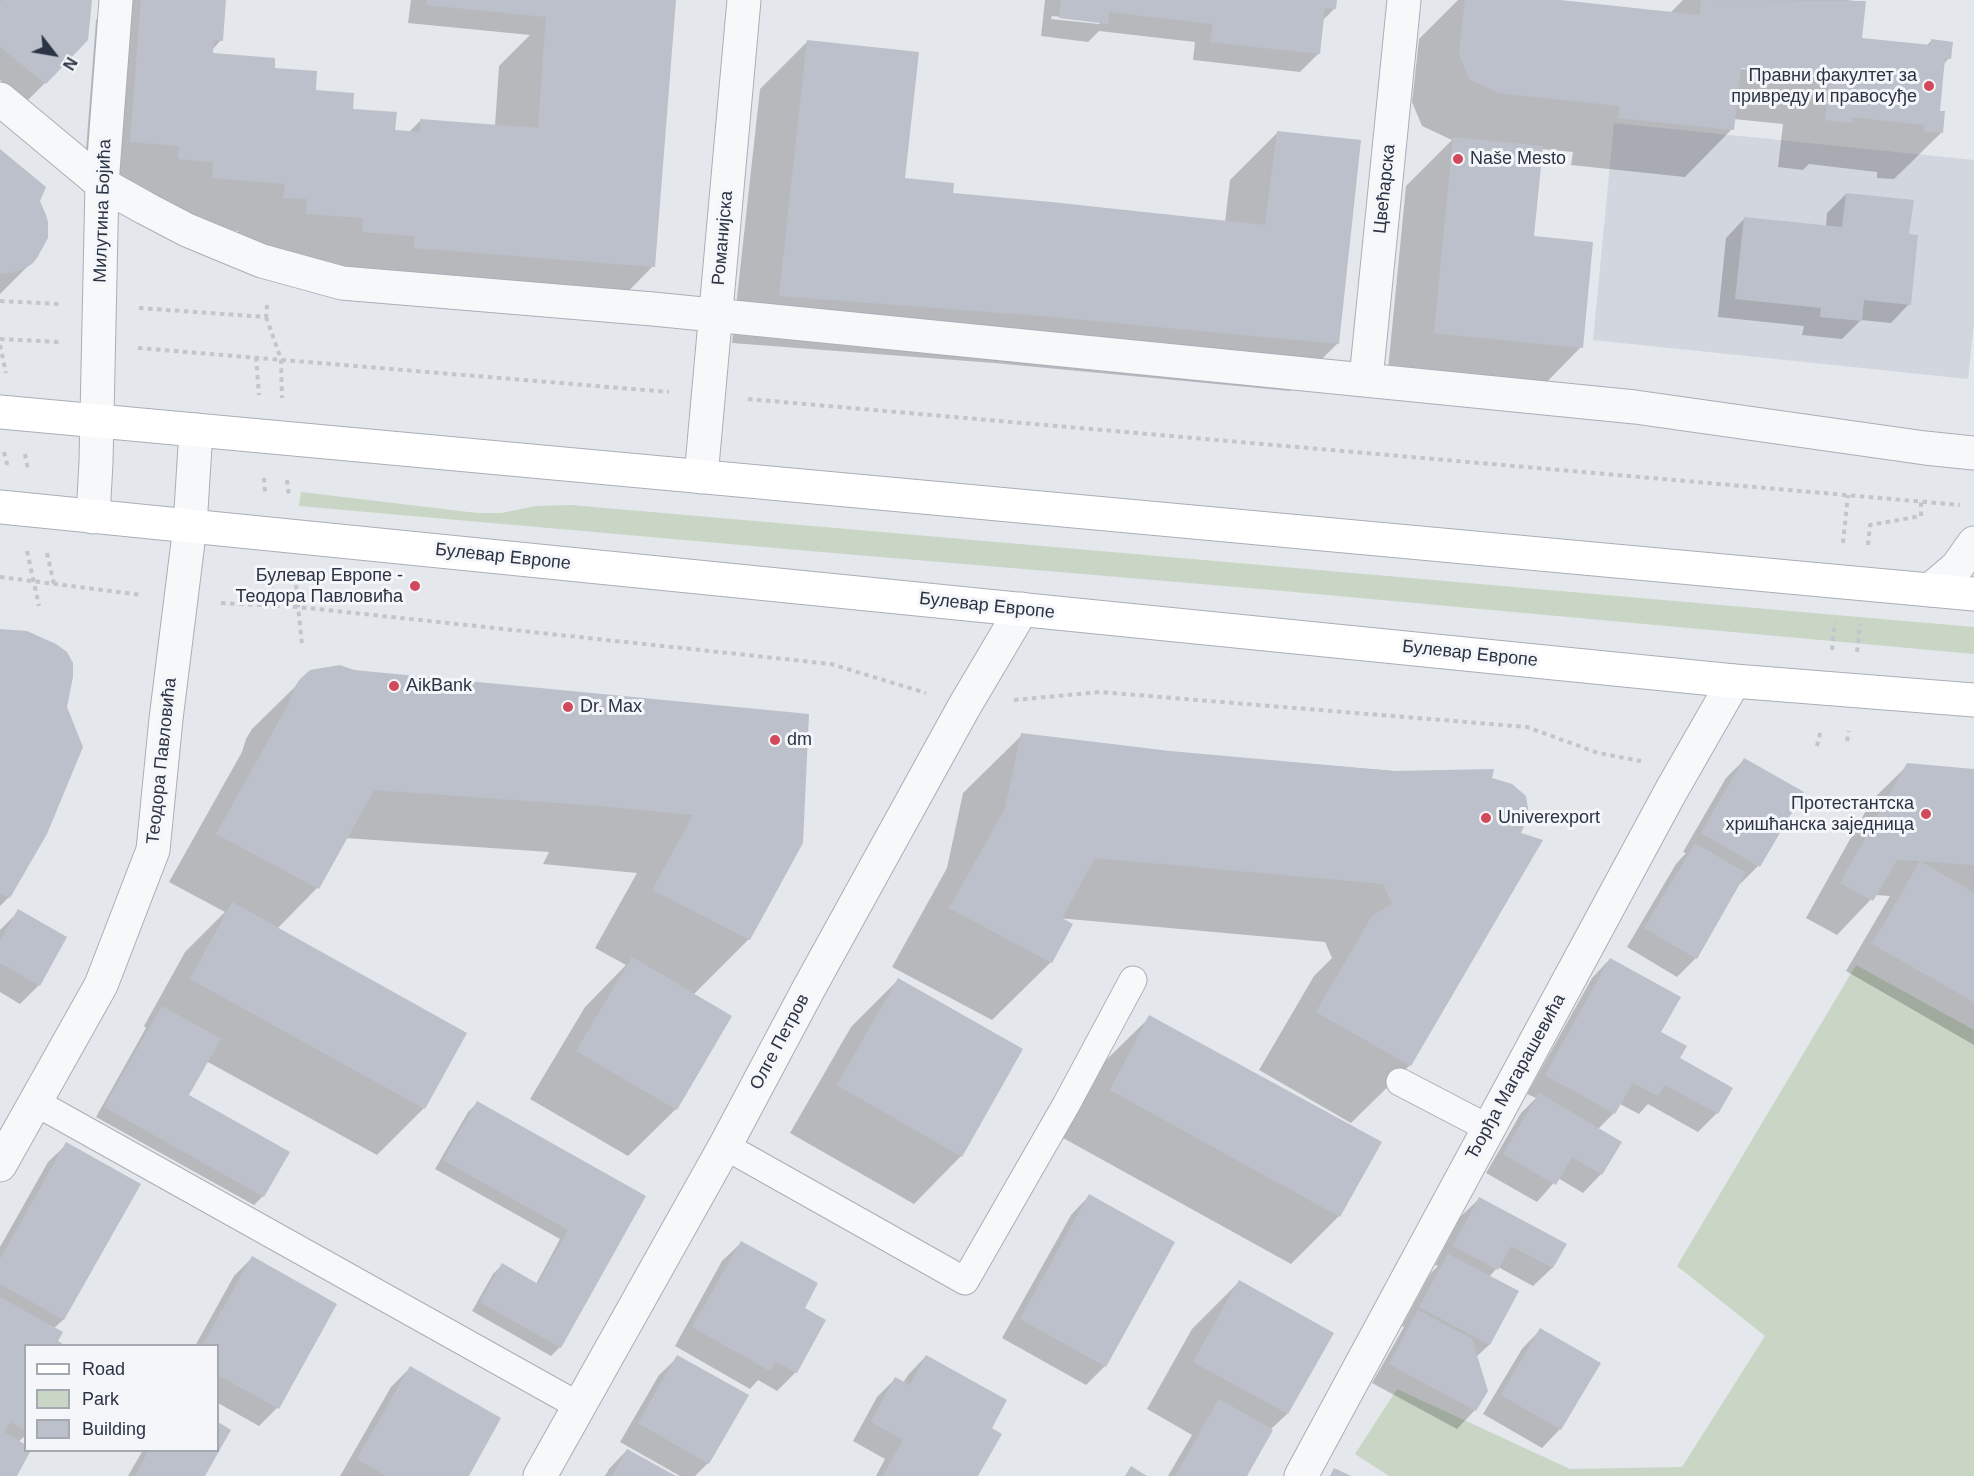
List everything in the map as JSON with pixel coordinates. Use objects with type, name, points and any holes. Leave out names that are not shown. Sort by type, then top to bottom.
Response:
[{"type":"main road","points":[[8,413],[1974,594]]},
{"type":"main road","name":"Булевар Европе","points":[[0,507],[1734,681],[1974,700]]},
{"type":"street","name":"Милутина Бојића","points":[[93,517],[102,184],[116,0]]},
{"type":"street","name":"Романијска","points":[[701,477],[744,0]]},
{"type":"street","name":"Цвећарска","points":[[1366,379],[1404,0]]},
{"type":"street","points":[[0,99],[102,184],[187,230],[262,261],[342,283],[653,309],[1635,407],[1974,453]]},
{"type":"street","name":"Теодора Павловића","points":[[3,1152],[35,1102],[101,985],[153,850],[166,719],[190,526],[196,430]]},
{"type":"street","points":[[1929,590],[1957,567],[1974,543]]},
{"type":"street","name":"Олге Петров","points":[[540,1476],[725,1146],[969,700],[1022,609]]},
{"type":"street","name":"Ђорђа Магарашевића","points":[[1301,1476],[1488,1128],[1734,681]]},
{"type":"lane","points":[[725,1146],[965,1281],[1066,1105],[1134,980]]},
{"type":"lane","points":[[1400,1082],[1488,1128]]},
{"type":"lane","points":[[35,1102],[579,1406]]},
{"type":"path","points":[[0,345],[8,413],[38,511],[54,584]]},
{"type":"path","points":[[256,357],[273,606]]},
{"type":"path","points":[[281,358],[1963,506]]},
{"type":"path","points":[[0,577],[181,600],[310,609],[831,664],[919,692],[969,700],[1009,701],[1100,692],[1527,727],[1598,753],[1684,769]]},
{"type":"shaded area","points":[[1614,123],[1974,160],[1974,323],[1968,379],[1593,340]]},
{"type":"green space","points":[[301,492],[477,513],[501,513],[536,506],[571,505],[1974,627],[1974,654],[1272,590],[299,506]]},
{"type":"green space","points":[[1856,965],[1974,1030],[1974,1476],[1389,1476],[1355,1454],[1397,1389],[1570,1469],[1682,1467],[1765,1336],[1677,1266]]},
{"type":"building","points":[[2,0],[92,0],[88,40],[46,84],[0,47],[0,3]]},
{"type":"building","points":[[141,0],[226,0],[223,41],[214,40],[213,53],[275,58],[275,68],[317,71],[316,90],[354,93],[353,109],[397,112],[395,130],[420,132],[420,119],[538,128],[546,17],[426,5],[427,0],[676,0],[655,267],[414,248],[414,236],[362,232],[363,218],[306,214],[307,199],[283,198],[285,184],[212,178],[213,162],[178,159],[179,146],[130,142]]},
{"type":"building","points":[[1061,0],[1337,0],[1336,9],[1325,8],[1320,54],[1210,42],[1213,24],[1109,12],[1108,24],[1059,18]]},
{"type":"building","points":[[1465,0],[1560,0],[1700,15],[1701,0],[1866,1],[1862,38],[1931,45],[1931,39],[1953,42],[1951,59],[1945,58],[1940,111],[1945,111],[1943,133],[1924,131],[1924,125],[1852,117],[1852,123],[1825,120],[1830,77],[1741,68],[1734,130],[1618,118],[1620,106],[1498,93],[1469,79],[1459,54]]},
{"type":"building","points":[[807,40],[919,52],[905,178],[954,183],[953,193],[1265,225],[1277,131],[1361,140],[1339,344],[1041,316],[779,296]]},
{"type":"building","points":[[1453,137],[1543,146],[1534,236],[1593,242],[1583,348],[1434,333]]},
{"type":"building","points":[[0,149],[46,187],[40,201],[48,222],[48,238],[32,264],[19,271],[4,274],[0,274]]},
{"type":"building","points":[[1846,193],[1914,200],[1909,234],[1918,235],[1911,305],[1864,300],[1862,321],[1820,317],[1821,308],[1735,299],[1744,217],[1842,227]]},
{"type":"building","points":[[0,629],[27,631],[56,644],[67,652],[73,663],[73,677],[67,707],[83,747],[47,834],[10,898],[0,893]]},
{"type":"building","points":[[340,665],[354,670],[809,714],[803,843],[750,940],[652,890],[693,815],[374,790],[319,889],[216,834],[289,703],[299,680],[310,670]]},
{"type":"building","points":[[1021,733],[1170,751],[1393,771],[1494,769],[1492,778],[1512,784],[1526,796],[1529,815],[1521,833],[1543,840],[1411,1066],[1316,1012],[1372,916],[1392,904],[1383,884],[1095,858],[1062,918],[1073,924],[1052,963],[949,908],[1005,809]]},
{"type":"building","points":[[1744,758],[1804,792],[1760,867],[1701,833]]},
{"type":"building","name":"Протестантска хришћанска заједница","points":[[1907,763],[1974,769],[1974,865],[1897,860],[1873,901],[1840,883]]},
{"type":"building","points":[[1695,843],[1746,873],[1697,959],[1644,928]]},
{"type":"building","points":[[1920,861],[1974,893],[1974,1002],[1872,944]]},
{"type":"building","points":[[232,902],[467,1033],[425,1109],[190,979]]},
{"type":"building","points":[[18,909],[67,937],[40,986],[0,963],[0,941]]},
{"type":"building","points":[[632,957],[732,1016],[677,1110],[576,1051]]},
{"type":"building","points":[[1610,958],[1681,997],[1661,1032],[1687,1046],[1680,1058],[1733,1088],[1718,1114],[1665,1085],[1658,1096],[1633,1083],[1615,1114],[1545,1075]]},
{"type":"building","points":[[898,978],[1023,1049],[962,1157],[837,1085]]},
{"type":"building","points":[[162,1006],[221,1039],[189,1095],[290,1152],[264,1197],[104,1107]]},
{"type":"building","points":[[1149,1015],[1382,1142],[1340,1217],[1110,1090]]},
{"type":"building","points":[[1539,1093],[1622,1142],[1602,1175],[1572,1157],[1556,1185],[1503,1154]]},
{"type":"building","points":[[477,1101],[646,1196],[561,1348],[480,1302],[502,1263],[538,1284],[568,1230],[443,1160]]},
{"type":"building","points":[[66,1142],[141,1184],[64,1320],[0,1284],[0,1259]]},
{"type":"building","points":[[1089,1194],[1175,1242],[1106,1367],[1020,1319]]},
{"type":"building","points":[[1479,1197],[1567,1244],[1553,1268],[1511,1246],[1498,1270],[1453,1246]]},
{"type":"building","points":[[741,1241],[818,1283],[805,1308],[826,1320],[797,1373],[775,1361],[770,1371],[692,1327]]},
{"type":"building","points":[[1448,1254],[1519,1291],[1490,1345],[1419,1307]]},
{"type":"building","points":[[252,1256],[337,1304],[279,1409],[219,1376],[219,1344],[203,1344]]},
{"type":"building","points":[[1239,1280],[1334,1333],[1288,1414],[1193,1362]]},
{"type":"building","points":[[0,1297],[63,1332],[58,1341],[63,1344],[24,1344],[24,1430],[11,1422],[4,1432],[24,1444],[24,1452],[30,1452],[17,1476],[0,1476]]},
{"type":"building","points":[[1418,1310],[1472,1339],[1488,1391],[1476,1411],[1389,1364]]},
{"type":"building","points":[[1540,1328],[1601,1363],[1561,1430],[1501,1395]]},
{"type":"building","points":[[677,1355],[749,1395],[709,1464],[638,1423]]},
{"type":"building","points":[[926,1355],[1007,1400],[992,1428],[1002,1434],[978,1476],[883,1476],[903,1440],[871,1422],[895,1377],[910,1385]]},
{"type":"building","points":[[410,1366],[501,1418],[469,1476],[387,1476],[357,1459]]},
{"type":"building","points":[[1219,1399],[1273,1430],[1247,1476],[1175,1476]]},
{"type":"building","points":[[219,1423],[231,1430],[219,1451]]},
{"type":"building","points":[[627,1449],[676,1476],[612,1476]]},
{"type":"building","points":[[148,1452],[219,1452],[205,1476],[135,1476]]},
{"type":"building","points":[[1131,1466],[1147,1476],[1125,1476]]},
{"type":"building","points":[[1334,1468],[1351,1476],[1330,1476]]},
{"type":"place","name":"Правни факултет за привреду и правосуђе","points":[[1929,86]]},
{"type":"place","name":"Naše Mesto","points":[[1458,159]]},
{"type":"place","name":"Булевар Европе - Теодора Павловића","points":[[415,586]]},
{"type":"place","name":"AikBank","points":[[394,686]]},
{"type":"place","name":"Dr. Max","points":[[568,707]]},
{"type":"place","name":"dm","points":[[775,740]]},
{"type":"place","name":"Протестантска хришћанска заједница","points":[[1926,814]]},
{"type":"place","name":"Univerexport","points":[[1486,818]]}]
